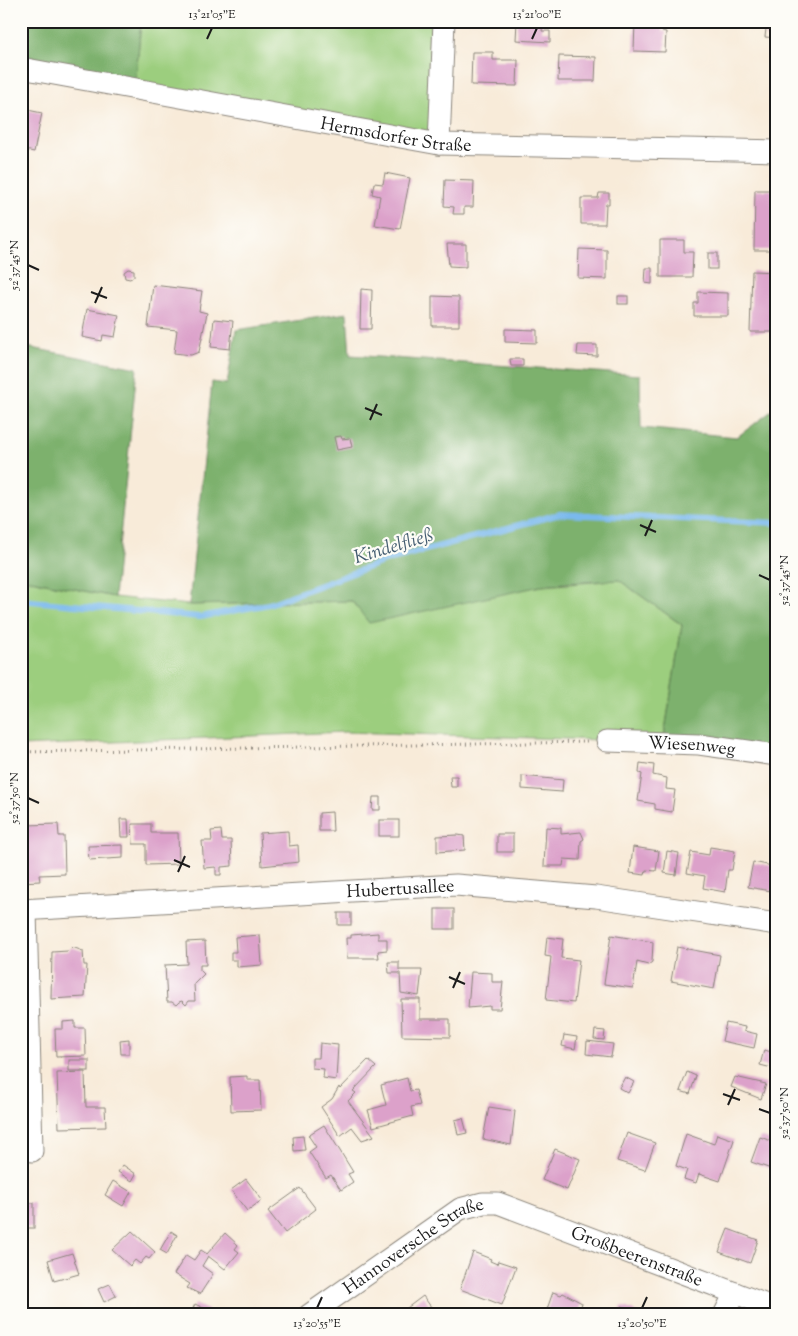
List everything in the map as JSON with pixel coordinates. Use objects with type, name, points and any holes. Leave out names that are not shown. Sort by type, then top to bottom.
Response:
[{"type":"street","points":[[439,144],[444,21]]},
{"type":"street","name":"Hermsdorfer Straße","points":[[21,68],[439,144],[777,151]]},
{"type":"street","name":"Wiesenweg","points":[[607,742],[699,744],[777,755]]},
{"type":"street","name":"Hubertusallee","points":[[24,910],[456,885],[596,897],[777,924]]},
{"type":"street","points":[[24,910],[32,1151]]},
{"type":"street","name":"Hannoversche Straße","points":[[310,1315],[460,1210],[483,1203],[498,1203]]},
{"type":"street","name":"Großbeerenstraße","points":[[498,1203],[777,1310]]},
{"type":"street","points":[[724,1315],[736,1293]]},
{"type":"path","points":[[21,752],[607,742]]},
{"type":"green space","points":[[21,21],[141,21],[135,89],[21,68]]},
{"type":"green space","points":[[141,21],[444,21],[439,144],[135,89]]},
{"type":"green space","points":[[347,313],[350,355],[640,375],[641,428],[737,437],[777,407],[777,748],[664,737],[682,625],[619,580],[550,584],[369,623],[352,601],[189,605],[212,382],[227,384],[236,330]]},
{"type":"green space","points":[[21,346],[137,368],[114,597],[21,578]]},
{"type":"green space","points":[[21,578],[114,597],[189,605],[352,601],[619,580],[682,625],[664,737],[600,740],[345,732],[21,746]]},
{"type":"building","points":[[517,21],[543,21],[542,31],[550,31],[550,42],[516,40]]},
{"type":"building","points":[[635,21],[663,22],[662,31],[666,32],[665,52],[634,51]]},
{"type":"building","points":[[767,21],[777,21],[777,38],[765,37]]},
{"type":"building","points":[[472,52],[493,52],[493,60],[518,60],[517,86],[471,85]]},
{"type":"building","points":[[559,56],[596,57],[595,81],[558,81]]},
{"type":"building","points":[[23,109],[42,113],[34,152],[21,149]]},
{"type":"building","points":[[385,173],[410,178],[400,229],[375,225],[380,196],[372,194],[374,183],[383,184]]},
{"type":"building","points":[[445,180],[474,181],[473,207],[464,207],[464,214],[453,214],[454,207],[444,206]]},
{"type":"building","points":[[755,190],[777,190],[777,250],[754,250]]},
{"type":"building","points":[[599,193],[609,193],[609,204],[606,204],[605,224],[581,224],[581,198],[598,198]]},
{"type":"building","points":[[660,240],[684,240],[684,252],[693,252],[692,277],[660,277]]},
{"type":"building","points":[[447,244],[466,244],[466,267],[449,266]]},
{"type":"building","points":[[579,249],[607,250],[607,279],[578,278]]},
{"type":"building","points":[[708,253],[717,253],[717,269],[708,269]]},
{"type":"building","points":[[646,268],[652,268],[652,284],[645,283]]},
{"type":"building","points":[[128,269],[134,270],[134,276],[130,279],[125,278],[124,272]]},
{"type":"building","points":[[752,271],[777,272],[777,332],[750,332]]},
{"type":"building","points":[[153,285],[202,291],[199,311],[207,313],[199,352],[191,355],[174,353],[177,330],[148,327]]},
{"type":"building","points":[[361,289],[372,290],[371,329],[360,329]]},
{"type":"building","points":[[698,292],[728,293],[728,316],[694,316],[694,303],[698,303]]},
{"type":"building","points":[[432,296],[459,297],[459,326],[432,326]]},
{"type":"building","points":[[618,296],[628,296],[628,304],[618,304]]},
{"type":"building","points":[[87,309],[119,315],[115,337],[103,335],[102,341],[82,337]]},
{"type":"building","points":[[214,319],[233,321],[230,349],[211,347]]},
{"type":"building","points":[[505,329],[537,330],[537,343],[505,342]]},
{"type":"building","points":[[578,345],[597,345],[597,356],[577,355]]},
{"type":"building","points":[[510,359],[523,359],[523,366],[511,366]]},
{"type":"building","points":[[341,436],[342,439],[350,438],[352,447],[337,450],[334,437]]},
{"type":"building","points":[[640,763],[654,765],[653,775],[667,778],[666,789],[675,790],[672,812],[655,809],[655,804],[638,801],[642,774],[639,773]]},
{"type":"building","points":[[450,776],[457,776],[457,787],[451,787]]},
{"type":"building","points":[[522,776],[563,780],[562,792],[522,789]]},
{"type":"building","points":[[373,797],[380,797],[380,810],[372,810]]},
{"type":"building","points":[[332,812],[333,831],[319,831],[319,813]]},
{"type":"building","points":[[120,819],[128,819],[129,837],[121,837]]},
{"type":"building","points":[[379,820],[399,820],[399,836],[379,836]]},
{"type":"building","points":[[58,824],[59,836],[64,836],[65,874],[39,875],[40,881],[21,882],[21,854],[27,853],[26,825]]},
{"type":"building","points":[[132,824],[151,824],[151,833],[178,833],[179,864],[146,865],[146,844],[133,844]]},
{"type":"building","points":[[546,827],[561,828],[561,834],[581,832],[584,839],[581,841],[580,860],[564,859],[563,866],[544,866]]},
{"type":"building","points":[[221,830],[222,840],[231,840],[232,866],[221,867],[221,875],[216,875],[216,867],[204,868],[202,841],[212,841],[211,831]]},
{"type":"building","points":[[288,831],[289,846],[298,845],[299,862],[262,866],[260,833]]},
{"type":"building","points":[[497,834],[513,834],[513,852],[497,852]]},
{"type":"building","points":[[437,836],[464,836],[465,850],[437,852]]},
{"type":"building","points":[[123,845],[123,858],[89,860],[88,846]]},
{"type":"building","points":[[633,847],[659,851],[656,871],[646,870],[645,875],[630,873]]},
{"type":"building","points":[[710,847],[735,851],[732,870],[728,870],[725,892],[703,888],[705,876],[687,873],[691,852],[709,855]]},
{"type":"building","points":[[667,851],[679,853],[676,875],[664,873]]},
{"type":"building","points":[[753,862],[777,867],[777,892],[748,887]]},
{"type":"building","points":[[435,909],[454,909],[454,929],[435,929]]},
{"type":"building","points":[[338,913],[351,913],[351,925],[338,925]]},
{"type":"building","points":[[378,933],[378,939],[387,939],[387,950],[378,951],[379,958],[347,958],[346,938],[351,938],[351,935]]},
{"type":"building","points":[[260,935],[262,965],[237,967],[237,960],[231,960],[231,952],[236,952],[235,937]]},
{"type":"building","points":[[611,935],[653,942],[652,962],[648,965],[637,962],[633,988],[604,984]]},
{"type":"building","points":[[547,937],[563,939],[561,958],[579,960],[574,1003],[546,1000],[551,957],[545,956]]},
{"type":"building","points":[[205,941],[206,965],[200,965],[200,970],[204,974],[194,984],[195,1001],[189,1001],[186,1005],[182,1001],[176,1005],[172,1002],[167,1002],[165,965],[187,964],[186,942]]},
{"type":"building","points":[[72,947],[83,951],[84,965],[87,965],[85,997],[51,999],[52,952],[68,951]]},
{"type":"building","points":[[677,947],[720,955],[714,989],[671,981]]},
{"type":"building","points":[[388,962],[399,962],[399,970],[422,970],[419,996],[401,993],[400,973],[389,973]]},
{"type":"building","points":[[471,972],[492,973],[492,982],[503,982],[500,1009],[490,1009],[490,1006],[468,1008]]},
{"type":"building","points":[[401,999],[420,999],[420,1019],[450,1019],[450,1037],[402,1036]]},
{"type":"building","points":[[75,1021],[75,1028],[85,1028],[86,1056],[56,1057],[55,1029],[63,1029],[63,1022]]},
{"type":"building","points":[[726,1023],[745,1027],[744,1031],[757,1034],[754,1048],[722,1041]]},
{"type":"building","points":[[595,1030],[605,1031],[604,1040],[594,1039]]},
{"type":"building","points":[[564,1035],[577,1037],[575,1049],[562,1046]]},
{"type":"building","points":[[129,1039],[129,1054],[121,1054],[120,1040]]},
{"type":"building","points":[[587,1041],[613,1044],[611,1057],[586,1054]]},
{"type":"building","points":[[320,1043],[338,1045],[336,1080],[323,1078],[324,1069],[312,1068],[312,1058],[319,1058]]},
{"type":"building","points":[[764,1050],[776,1053],[772,1068],[760,1065]]},
{"type":"building","points":[[69,1060],[89,1060],[89,1071],[69,1071]]},
{"type":"building","points":[[368,1060],[376,1067],[353,1091],[356,1093],[348,1101],[374,1136],[362,1140],[352,1127],[340,1136],[321,1107],[332,1099],[339,1087],[340,1089]]},
{"type":"building","points":[[85,1072],[86,1107],[105,1107],[106,1127],[59,1128],[57,1073]]},
{"type":"building","points":[[687,1072],[696,1076],[690,1094],[680,1091]]},
{"type":"building","points":[[247,1076],[247,1080],[260,1080],[261,1110],[231,1111],[230,1077]]},
{"type":"building","points":[[625,1077],[634,1082],[628,1093],[619,1088]]},
{"type":"building","points":[[735,1077],[766,1084],[761,1099],[731,1087]]},
{"type":"building","points":[[407,1078],[410,1091],[416,1090],[420,1105],[411,1107],[413,1116],[373,1127],[368,1110],[386,1105],[381,1085]]},
{"type":"building","points":[[489,1107],[515,1111],[511,1145],[483,1139]]},
{"type":"building","points":[[463,1118],[467,1133],[458,1135],[455,1120]]},
{"type":"building","points":[[324,1125],[353,1172],[348,1174],[353,1182],[341,1190],[331,1175],[326,1178],[309,1152],[316,1147],[308,1135]]},
{"type":"building","points":[[627,1133],[655,1143],[645,1170],[617,1161]]},
{"type":"building","points":[[686,1134],[714,1144],[717,1134],[734,1140],[720,1181],[699,1174],[696,1183],[684,1179],[687,1170],[676,1166]]},
{"type":"building","points":[[303,1136],[305,1150],[294,1151],[293,1137]]},
{"type":"building","points":[[760,1137],[777,1143],[777,1171],[751,1162]]},
{"type":"building","points":[[555,1149],[580,1159],[567,1190],[542,1180]]},
{"type":"building","points":[[123,1165],[136,1174],[132,1181],[118,1172]]},
{"type":"building","points":[[246,1179],[262,1200],[247,1211],[231,1190]]},
{"type":"building","points":[[113,1181],[131,1192],[123,1206],[105,1195]]},
{"type":"building","points":[[300,1188],[316,1209],[285,1233],[268,1211]]},
{"type":"building","points":[[21,1203],[34,1203],[34,1228],[21,1228]]},
{"type":"building","points":[[728,1229],[758,1240],[750,1263],[719,1252]]},
{"type":"building","points":[[132,1231],[155,1252],[149,1259],[146,1257],[140,1264],[135,1260],[130,1266],[112,1250]]},
{"type":"building","points":[[171,1231],[177,1235],[167,1254],[160,1250]]},
{"type":"building","points":[[225,1233],[238,1245],[235,1249],[239,1252],[225,1269],[208,1256],[202,1266],[213,1274],[200,1294],[187,1288],[190,1284],[174,1274],[186,1255],[194,1260],[201,1250],[207,1254]]},
{"type":"building","points":[[473,1252],[491,1259],[490,1261],[497,1264],[498,1261],[516,1267],[502,1305],[460,1289]]},
{"type":"building","points":[[72,1253],[79,1274],[54,1281],[48,1260]]},
{"type":"building","points":[[110,1284],[116,1296],[104,1302],[98,1289]]},
{"type":"building","points":[[553,1292],[561,1295],[563,1293],[582,1303],[578,1315],[545,1315]]},
{"type":"building","points":[[423,1296],[437,1315],[412,1315],[407,1308]]},
{"type":"building","points":[[195,1304],[218,1315],[190,1315]]},
{"type":"building","points":[[622,1306],[644,1315],[619,1315]]},
{"type":"waterway","name":"Kindelfließ","points":[[21,600],[200,617],[269,604],[388,560],[560,514],[777,523]]}]
